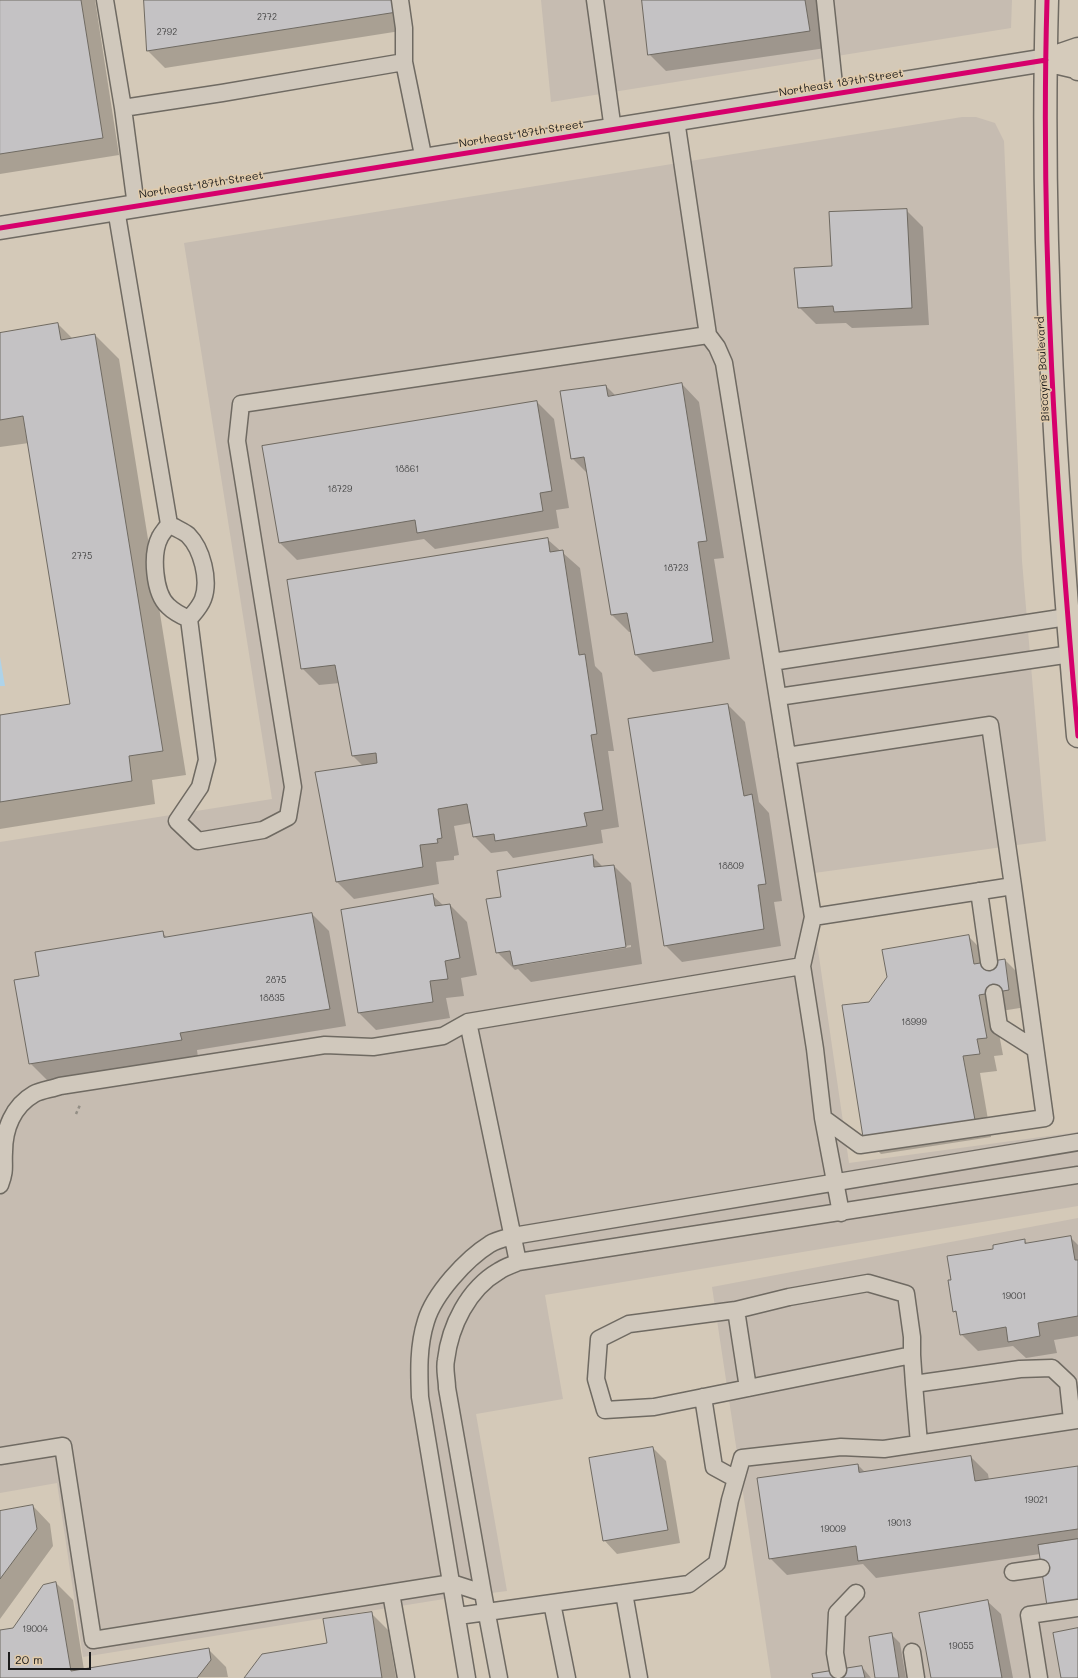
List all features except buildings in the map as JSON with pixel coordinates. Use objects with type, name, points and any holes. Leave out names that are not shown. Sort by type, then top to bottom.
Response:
[{"type":"main road","name":"Biscayne Boulevard","points":[[1047,0],[1047,204],[1051,343],[1072,621],[1071,654],[1078,736]]},
{"type":"main road","points":[[1046,60],[1078,49]]},
{"type":"main road","points":[[1046,60],[1076,67],[1078,69]]},
{"type":"street","name":"Northeast 187th Street","points":[[0,228],[1046,60]]},
{"type":"lane","points":[[105,0],[123,108],[126,208],[169,524],[160,538],[155,560],[157,586],[166,605],[189,619]]},
{"type":"lane","points":[[400,0],[404,28],[404,62],[424,160]]},
{"type":"lane","points":[[595,0],[613,130]]},
{"type":"lane","points":[[824,0],[835,94]]},
{"type":"lane","points":[[123,108],[404,62]]},
{"type":"lane","points":[[676,120],[708,334],[717,347],[724,363],[813,917],[802,966],[815,1049],[823,1118],[841,1212]]},
{"type":"lane","points":[[169,524],[187,535],[200,552],[205,577],[203,598],[189,619],[207,760],[200,787],[176,821],[198,840],[264,830],[288,817],[293,788],[237,441],[241,404],[708,334]]},
{"type":"lane","points":[[772,662],[1072,621]]},
{"type":"lane","points":[[778,697],[1071,654]]},
{"type":"lane","points":[[787,756],[990,725],[1045,1118],[860,1145],[823,1118]]},
{"type":"lane","points":[[813,917],[1013,886]]},
{"type":"lane","points":[[979,891],[989,962]]},
{"type":"lane","points":[[0,1185],[5,1173],[4,1152],[6,1132],[15,1110],[34,1094],[60,1086],[325,1045],[373,1047],[443,1036],[468,1022],[802,966]]},
{"type":"lane","points":[[994,993],[999,1026],[1035,1049]]},
{"type":"lane","points":[[468,1022],[518,1262]]},
{"type":"lane","points":[[467,1678],[458,1616],[420,1397],[418,1368],[426,1320],[437,1298],[456,1273],[475,1254],[491,1243],[513,1236],[1078,1142]]},
{"type":"lane","points":[[499,1678],[447,1388],[445,1362],[451,1337],[462,1309],[482,1284],[499,1271],[518,1262],[1078,1175]]},
{"type":"lane","points":[[912,1356],[654,1407],[605,1410],[596,1379],[599,1339],[629,1324],[736,1310],[789,1297],[868,1283],[906,1294],[912,1337],[912,1356],[919,1444]]},
{"type":"lane","points":[[736,1310],[748,1388]]},
{"type":"lane","points":[[458,1616],[689,1584],[717,1563],[730,1500],[742,1458],[841,1447],[884,1449],[1075,1420],[1068,1383],[1052,1368],[1020,1369],[914,1384]]},
{"type":"lane","points":[[703,1397],[714,1467],[736,1479]]},
{"type":"lane","points":[[0,1456],[63,1446],[93,1640],[452,1583],[483,1593]]},
{"type":"lane","points":[[1013,1572],[1041,1568]]},
{"type":"lane","points":[[391,1593],[406,1678]]},
{"type":"lane","points":[[624,1593],[640,1678]]},
{"type":"lane","points":[[838,1670],[835,1653],[837,1613],[856,1593]]},
{"type":"lane","points":[[552,1602],[567,1678]]},
{"type":"lane","points":[[1039,1678],[1029,1615],[1078,1608]]},
{"type":"lane","points":[[912,1652],[916,1678]]},
{"type":"shaded area","points":[[541,0],[1012,0],[1011,28],[551,102]]},
{"type":"shaded area","points":[[962,117],[976,117],[995,123],[1004,141],[1022,561],[1046,841],[807,874],[849,1163],[1078,1132],[1078,1206],[545,1295],[563,1399],[476,1414],[507,1591],[444,1599],[83,1657],[57,1483],[0,1493],[0,842],[272,799],[184,243]]},
{"type":"shaded area","points":[[1078,1218],[1078,1678],[771,1678],[712,1287]]},
{"type":"water","points":[[0,657],[5,686],[0,686]]},
{"type":"cycle path","points":[[1047,0],[1045,92],[1048,276],[1057,460],[1078,736]]},
{"type":"cycle path","points":[[0,228],[1046,60]]}]
